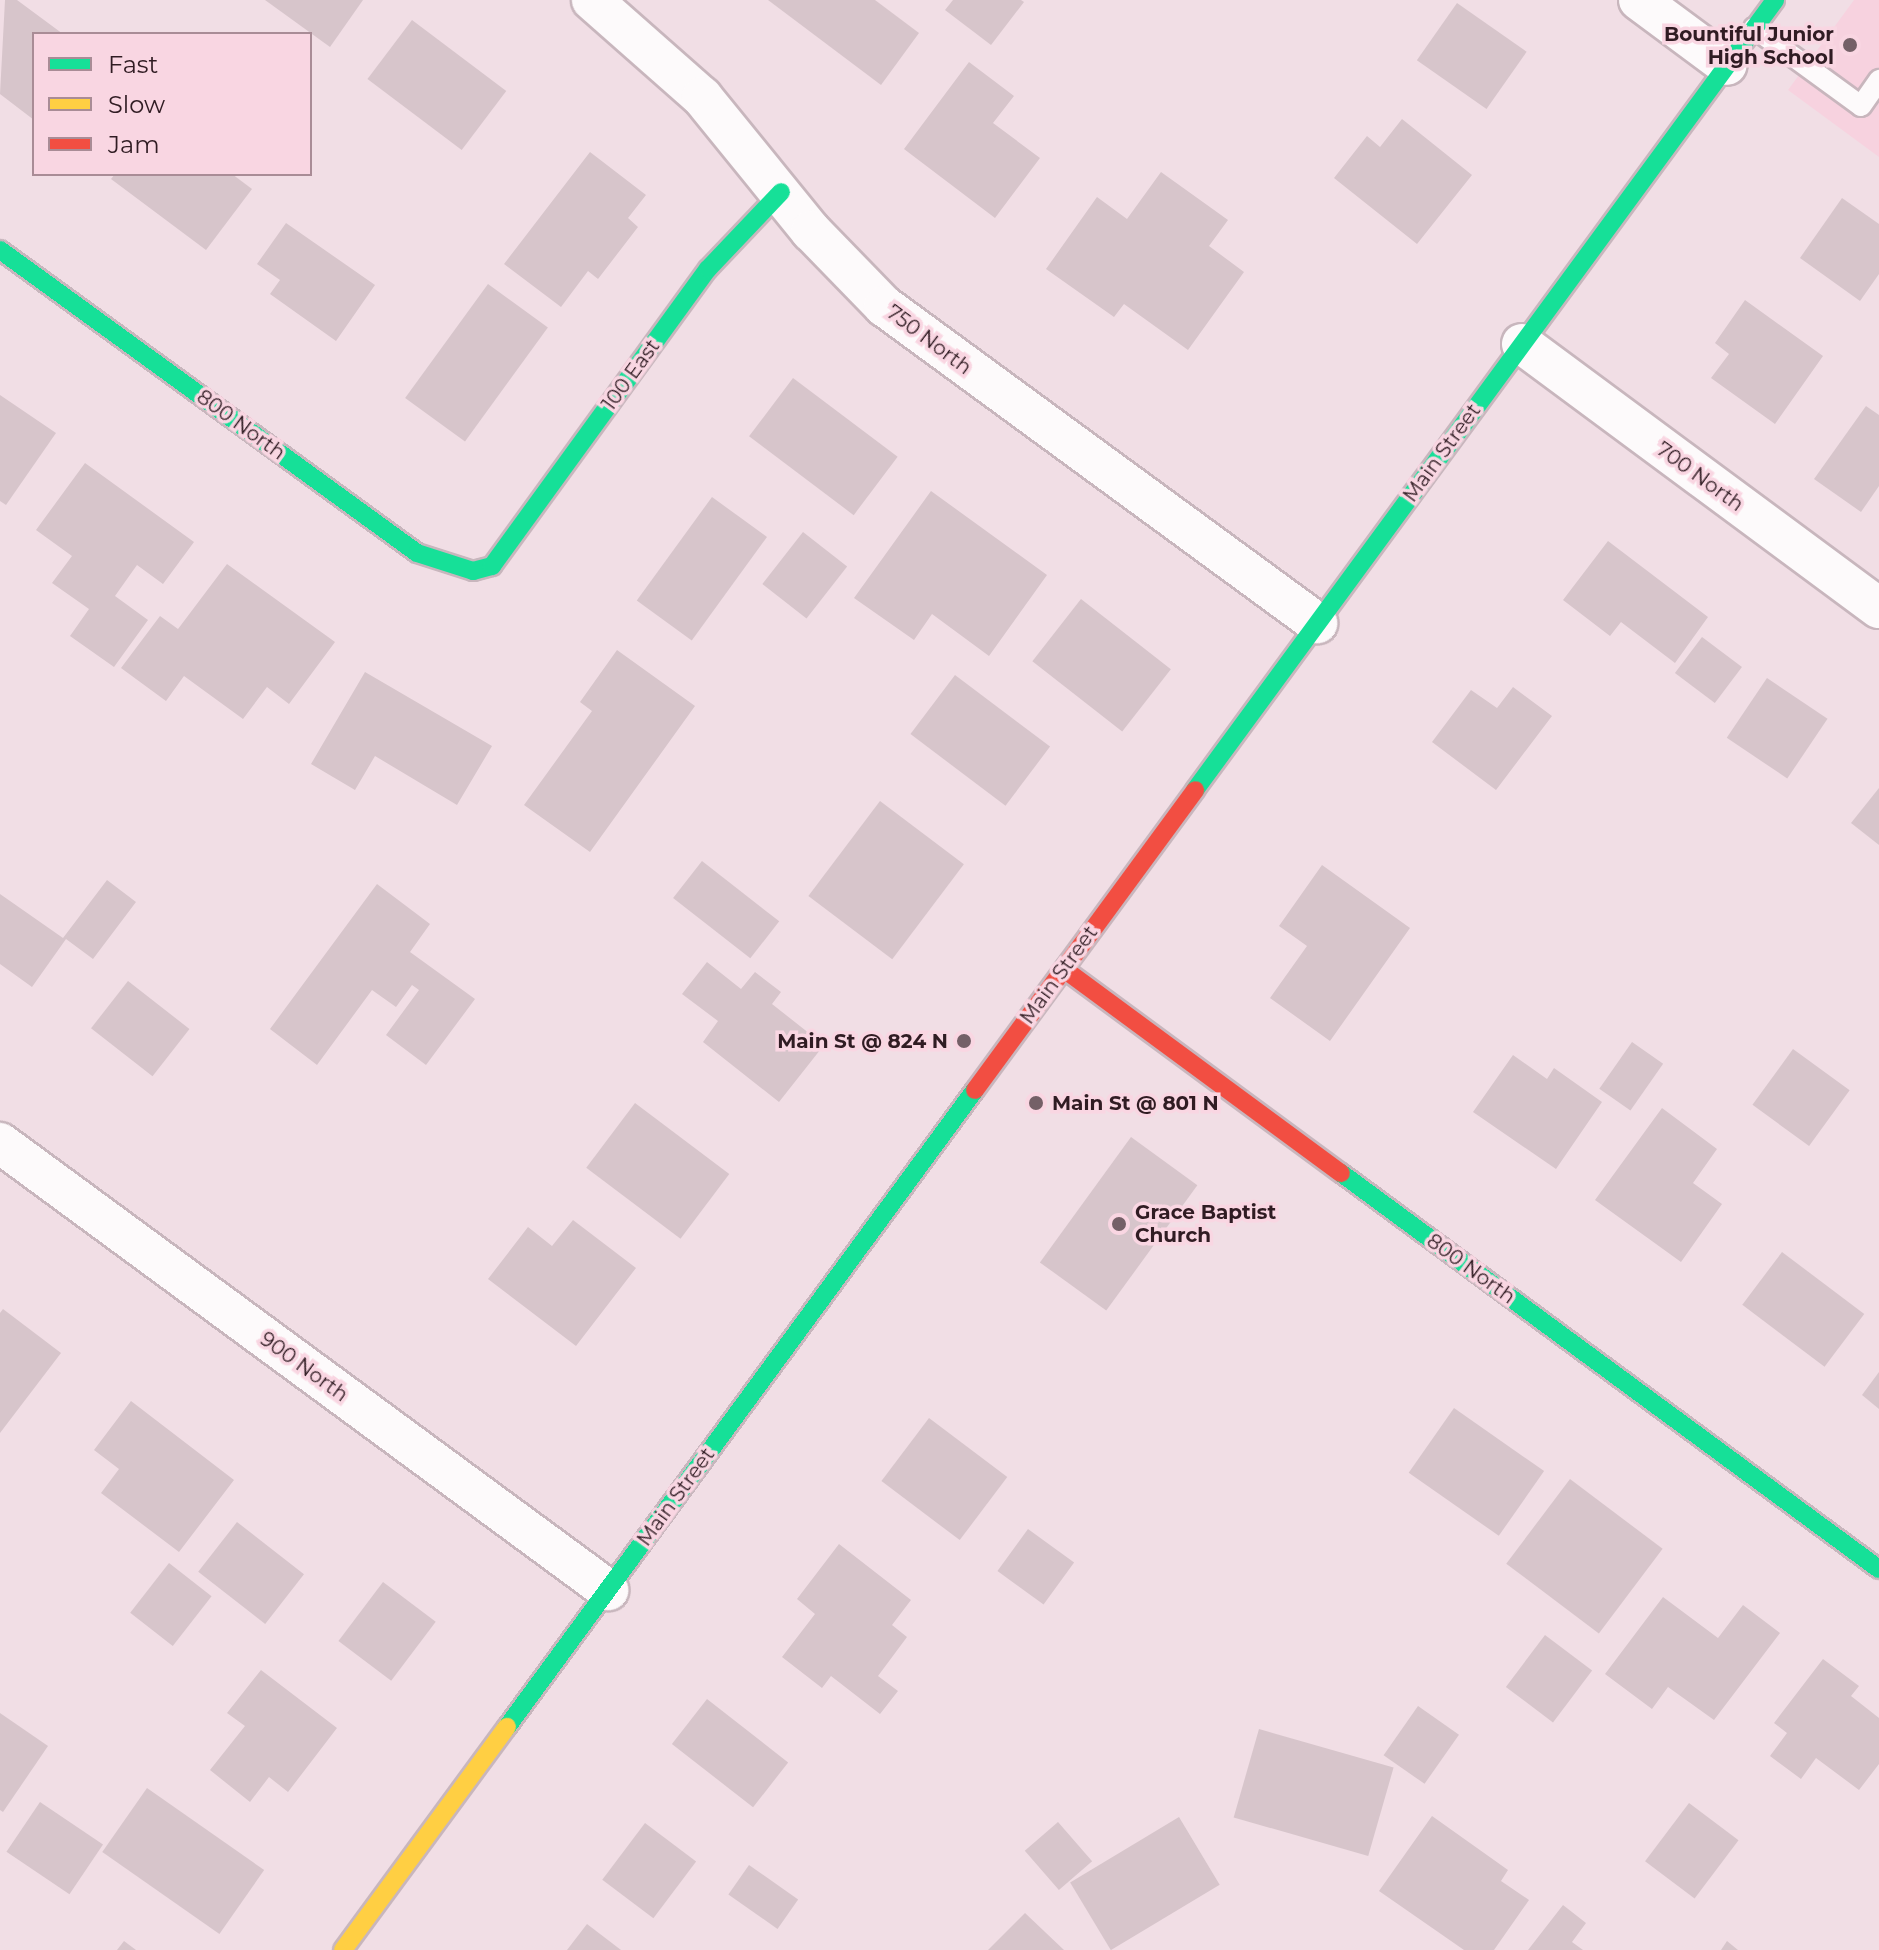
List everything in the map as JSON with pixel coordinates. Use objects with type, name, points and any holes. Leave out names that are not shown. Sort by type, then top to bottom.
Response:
[{"type":"main road","name":"Main Street","points":[[343,1950],[1775,0]]},
{"type":"main road","name":"100 East","points":[[492,566],[708,269],[781,192]]},
{"type":"main road","name":"800 North","points":[[0,250],[417,553],[454,569],[492,566]]},
{"type":"main road","name":"800 North","points":[[1064,969],[1879,1569]]},
{"type":"street","name":"750 North","points":[[592,0],[702,97],[781,192],[884,306],[1317,623]]},
{"type":"street","points":[[1639,0],[1727,65]]},
{"type":"street","name":"700 North","points":[[1522,344],[1879,608]]},
{"type":"street","name":"900 North","points":[[0,1143],[608,1590]]},
{"type":"lane","points":[[1754,28],[1861,106],[1879,80]]},
{"type":"shaded area","name":"Bountiful Junior High School","points":[[1854,0],[1879,0],[1879,157],[1788,90]]},
{"type":"building","points":[[5,0],[17,0],[60,32],[32,32],[32,118],[0,94]]},
{"type":"building","points":[[265,0],[363,0],[330,47]]},
{"type":"building","points":[[768,0],[875,0],[919,33],[881,85]]},
{"type":"building","points":[[953,0],[1024,2],[991,45],[945,10]]},
{"type":"building","points":[[1457,3],[1527,52],[1486,109],[1417,60]]},
{"type":"building","points":[[412,20],[506,91],[462,150],[367,79]]},
{"type":"building","points":[[969,62],[1014,96],[993,123],[1040,158],[995,218],[904,149]]},
{"type":"building","points":[[1402,119],[1472,175],[1417,244],[1334,178],[1367,136],[1380,147]]},
{"type":"building","points":[[590,152],[646,195],[628,218],[638,227],[598,279],[588,271],[561,307],[504,264]]},
{"type":"building","points":[[1161,172],[1228,220],[1209,246],[1244,272],[1188,350],[1124,304],[1114,317],[1046,269],[1097,197],[1127,219]]},
{"type":"building","points":[[113,176],[235,176],[252,189],[206,250],[111,179]]},
{"type":"building","points":[[1842,198],[1879,224],[1879,274],[1860,301],[1800,258]]},
{"type":"building","points":[[286,223],[375,285],[336,341],[270,294],[280,280],[257,264]]},
{"type":"building","points":[[488,284],[548,327],[465,442],[405,398]]},
{"type":"building","points":[[1745,300],[1823,356],[1775,424],[1711,378],[1729,354],[1715,343]]},
{"type":"building","points":[[793,378],[898,457],[854,515],[749,436]]},
{"type":"building","points":[[0,395],[56,433],[6,505],[0,501]]},
{"type":"building","points":[[1866,406],[1879,415],[1879,486],[1861,512],[1814,479]]},
{"type":"building","points":[[85,463],[194,542],[163,584],[137,565],[115,596],[148,620],[114,667],[70,636],[89,609],[52,583],[72,556],[36,530]]},
{"type":"building","points":[[931,491],[1047,575],[989,656],[932,614],[914,640],[854,598]]},
{"type":"building","points":[[712,497],[767,537],[692,641],[637,601]]},
{"type":"building","points":[[803,532],[847,566],[806,618],[762,584]]},
{"type":"building","points":[[1608,541],[1708,617],[1675,663],[1621,622],[1610,636],[1563,600]]},
{"type":"building","points":[[227,564],[335,642],[289,704],[267,687],[243,719],[184,676],[166,701],[121,668],[160,616],[178,629]]},
{"type":"building","points":[[1081,599],[1171,669],[1122,731],[1032,661]]},
{"type":"building","points":[[1702,637],[1742,667],[1715,703],[1675,673]]},
{"type":"building","points":[[617,650],[695,706],[590,852],[524,805],[592,711],[580,702]]},
{"type":"building","points":[[365,672],[492,746],[457,805],[375,756],[355,790],[311,764]]},
{"type":"building","points":[[955,675],[1050,747],[1006,806],[910,734]]},
{"type":"building","points":[[1767,678],[1828,719],[1787,779],[1727,738]]},
{"type":"building","points":[[1513,687],[1552,716],[1496,790],[1432,742],[1471,690],[1497,708]]},
{"type":"building","points":[[1879,788],[1879,845],[1851,823]]},
{"type":"building","points":[[880,801],[964,864],[892,959],[808,896]]},
{"type":"building","points":[[702,861],[779,921],[750,958],[673,898]]},
{"type":"building","points":[[1322,865],[1410,928],[1330,1041],[1270,998],[1307,946],[1279,926]]},
{"type":"building","points":[[107,880],[136,902],[93,959],[66,939],[32,987],[0,964],[0,894],[63,938]]},
{"type":"building","points":[[377,884],[430,924],[410,952],[475,999],[426,1065],[386,1035],[419,990],[412,985],[396,1007],[372,990],[317,1065],[270,1029]]},
{"type":"building","points":[[707,962],[741,989],[755,972],[781,992],[772,1004],[824,1045],[779,1102],[703,1042],[718,1021],[682,994]]},
{"type":"building","points":[[128,981],[189,1029],[153,1076],[91,1028]]},
{"type":"building","points":[[1632,1042],[1663,1064],[1630,1110],[1599,1089]]},
{"type":"building","points":[[1793,1049],[1850,1090],[1809,1146],[1752,1105]]},
{"type":"building","points":[[1513,1055],[1547,1079],[1554,1068],[1602,1102],[1556,1169],[1473,1112]]},
{"type":"building","points":[[635,1103],[729,1174],[680,1239],[586,1168]]},
{"type":"building","points":[[1662,1108],[1717,1149],[1693,1183],[1722,1204],[1681,1262],[1595,1200]]},
{"type":"building","name":"Grace Baptist Church","points":[[1131,1137],[1197,1185],[1106,1311],[1040,1262]]},
{"type":"building","points":[[573,1220],[636,1268],[576,1346],[488,1279],[528,1227],[552,1246]]},
{"type":"building","points":[[1782,1252],[1864,1314],[1825,1367],[1742,1305]]},
{"type":"building","points":[[3,1309],[61,1353],[0,1433],[0,1313]]},
{"type":"building","points":[[1879,1372],[1879,1409],[1862,1395]]},
{"type":"building","points":[[131,1401],[234,1480],[179,1552],[101,1493],[119,1469],[94,1450]]},
{"type":"building","points":[[1454,1408],[1544,1471],[1499,1536],[1409,1473]]},
{"type":"building","points":[[929,1418],[1007,1477],[960,1540],[881,1481]]},
{"type":"building","points":[[1570,1479],[1663,1549],[1599,1633],[1506,1564]]},
{"type":"building","points":[[237,1522],[304,1574],[265,1624],[198,1572]]},
{"type":"building","points":[[1028,1529],[1074,1563],[1044,1605],[997,1571]]},
{"type":"building","points":[[839,1544],[911,1600],[892,1625],[907,1637],[878,1676],[898,1691],[880,1714],[831,1676],[822,1688],[782,1657],[815,1614],[797,1599]]},
{"type":"building","points":[[169,1563],[212,1596],[173,1646],[130,1613]]},
{"type":"building","points":[[383,1582],[436,1622],[391,1681],[338,1641]]},
{"type":"building","points":[[1663,1597],[1718,1638],[1743,1605],[1780,1633],[1714,1720],[1668,1687],[1652,1709],[1605,1674]]},
{"type":"building","points":[[1545,1635],[1592,1671],[1553,1722],[1506,1687]]},
{"type":"building","points":[[1823,1659],[1859,1686],[1851,1696],[1879,1718],[1879,1764],[1859,1790],[1816,1758],[1801,1779],[1770,1756],[1787,1733],[1774,1723]]},
{"type":"building","points":[[261,1670],[337,1728],[288,1792],[269,1777],[250,1802],[210,1770],[245,1726],[227,1713]]},
{"type":"building","points":[[707,1699],[788,1762],[753,1807],[672,1744]]},
{"type":"building","points":[[1418,1706],[1459,1735],[1425,1784],[1384,1755]]},
{"type":"building","points":[[0,1713],[48,1746],[3,1812],[0,1810]]},
{"type":"building","points":[[1259,1729],[1394,1768],[1368,1856],[1234,1817]]},
{"type":"building","points":[[147,1788],[264,1870],[219,1934],[102,1852]]},
{"type":"building","points":[[40,1802],[103,1844],[69,1894],[6,1852]]},
{"type":"building","points":[[1689,1803],[1739,1840],[1695,1899],[1645,1861]]},
{"type":"building","points":[[1432,1816],[1508,1870],[1501,1881],[1529,1900],[1494,1950],[1464,1950],[1379,1891]]},
{"type":"building","points":[[1179,1817],[1220,1885],[1111,1950],[1070,1882]]},
{"type":"building","points":[[1058,1822],[1092,1861],[1059,1890],[1025,1851]]},
{"type":"building","points":[[645,1823],[696,1862],[653,1918],[602,1880]]},
{"type":"building","points":[[749,1865],[798,1899],[778,1929],[728,1894]]},
{"type":"building","points":[[1563,1905],[1586,1923],[1572,1942],[1583,1950],[1528,1950]]},
{"type":"building","points":[[1025,1913],[1064,1950],[988,1950]]},
{"type":"building","points":[[587,1924],[621,1950],[567,1950]]},
{"type":"building","points":[[124,1941],[136,1950],[117,1950]]},
{"type":"building","points":[[1727,1941],[1738,1950],[1721,1950]]},
{"type":"traffic: fast","points":[[1195,790],[1775,0]]},
{"type":"traffic: fast","points":[[0,250],[417,553],[473,571],[492,566],[708,269],[781,192]]},
{"type":"traffic: fast","points":[[507,1727],[975,1090]]},
{"type":"traffic: fast","points":[[1341,1173],[1879,1569]]},
{"type":"traffic: slow","points":[[343,1950],[507,1727]]},
{"type":"traffic: jam","points":[[975,1090],[1195,790]]},
{"type":"traffic: jam","points":[[1064,969],[1341,1173]]},
{"type":"place","name":"Bountiful Junior High School","points":[[1850,45]]},
{"type":"place","name":"Main St @ 824 N","points":[[964,1041]]},
{"type":"place","name":"Main St @ 801 N","points":[[1036,1103]]},
{"type":"place","name":"Grace Baptist Church","points":[[1119,1224]]}]
